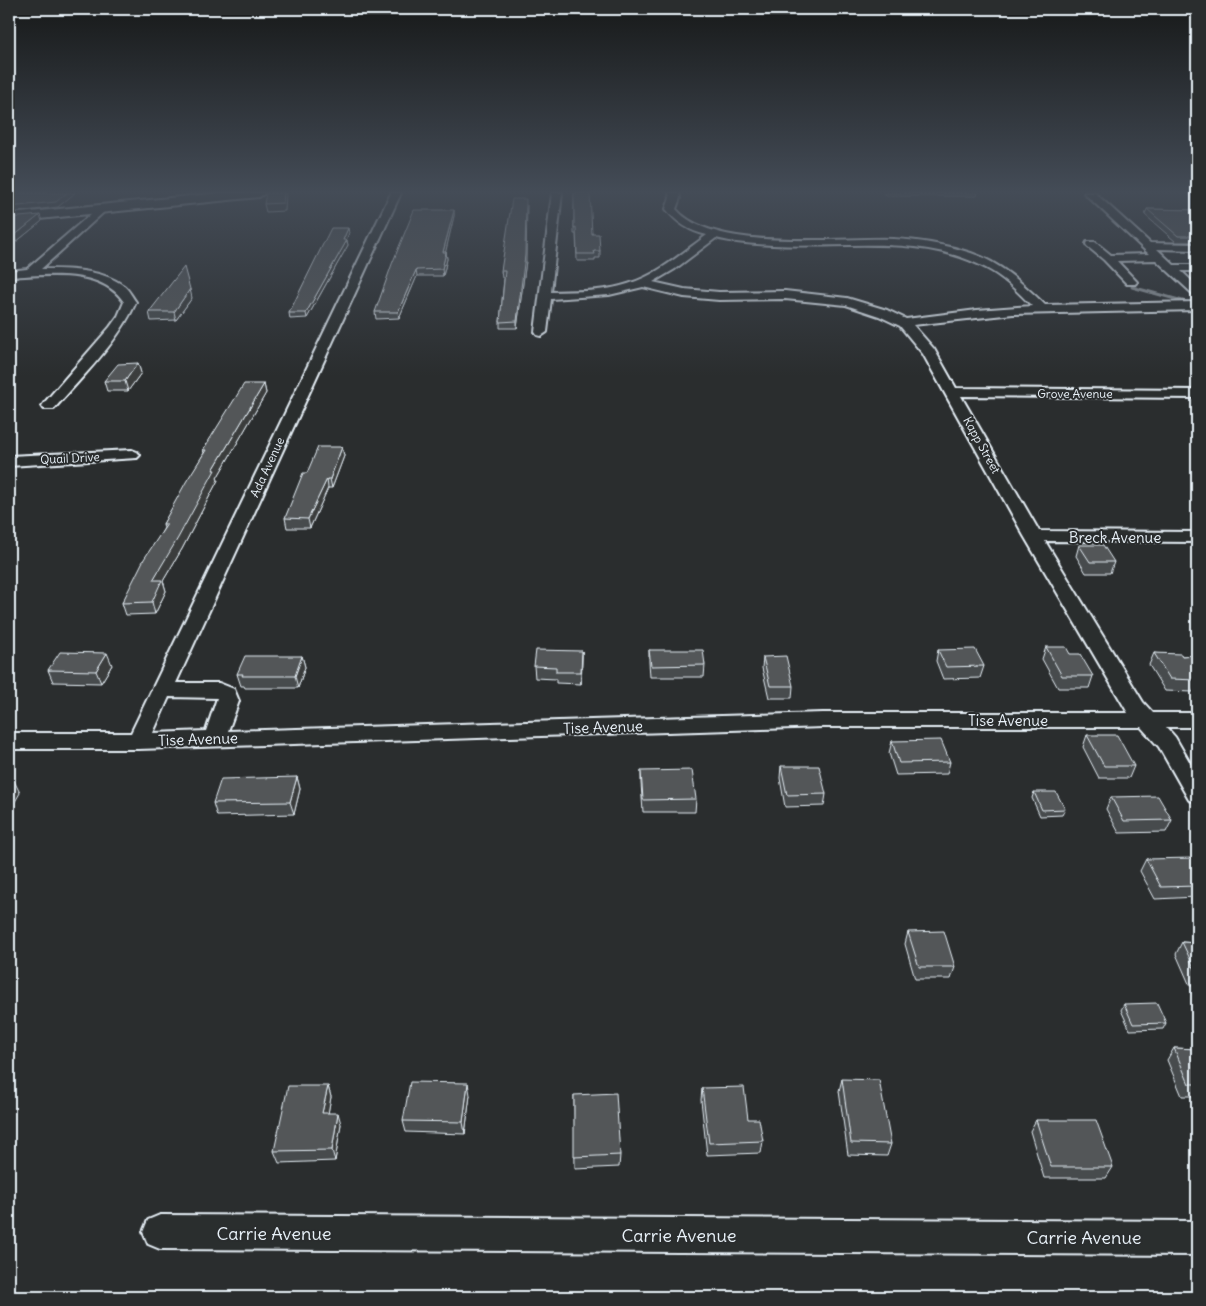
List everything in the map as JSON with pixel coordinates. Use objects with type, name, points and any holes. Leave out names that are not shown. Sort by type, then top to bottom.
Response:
[{"type":"street","points":[[30,273],[51,254]]},
{"type":"street","name":"Ada Avenue","points":[[138,741],[367,254]]},
{"type":"street","points":[[541,332],[550,254]]},
{"type":"street","points":[[546,296],[594,293],[642,283],[686,254]]},
{"type":"street","points":[[960,254],[969,256],[1005,273],[1042,309]]},
{"type":"street","points":[[1103,254],[1131,282]]},
{"type":"street","points":[[1155,254],[1197,292]]},
{"type":"street","points":[[1108,258],[1158,257]]},
{"type":"street","points":[[1170,268],[1197,268]]},
{"type":"street","points":[[9,274],[66,273],[106,280],[122,290],[130,302],[124,316],[114,330],[49,406]]},
{"type":"street","name":"Kapp Street","points":[[642,283],[684,293],[719,296],[785,295],[847,302],[883,313],[904,323],[929,352],[1033,536],[1135,707],[1167,742],[1197,794]]},
{"type":"street","points":[[904,323],[950,315],[1042,309],[1197,306]]},
{"type":"street","name":"Grove Avenue","points":[[952,392],[1197,394]]},
{"type":"street","name":"Quail Drive","points":[[9,461],[132,456]]},
{"type":"street","name":"Breck Avenue","points":[[1033,536],[1197,537]]},
{"type":"street","points":[[161,690],[219,690],[227,694],[228,701],[215,738]]},
{"type":"street","name":"Tise Avenue","points":[[9,741],[138,741],[823,720],[1197,720]]},
{"type":"street","name":"Carrie Avenue","points":[[160,1232],[1197,1238]]},
{"type":"building","points":[[318,254],[339,254],[306,313],[289,313]]},
{"type":"building","points":[[396,254],[446,254],[442,269],[416,270],[398,312],[375,312]]},
{"type":"building","points":[[504,254],[525,254],[517,321],[500,322],[505,271],[501,271]]},
{"type":"building","points":[[184,267],[190,289],[174,312],[149,312]]},
{"type":"building","points":[[138,363],[125,381],[104,381],[118,364]]},
{"type":"building","points":[[244,384],[264,384],[213,470],[215,470],[153,580],[162,580],[152,602],[122,603],[144,559],[167,524],[163,524],[186,482],[206,450],[203,450]]},
{"type":"building","points":[[318,447],[342,447],[330,479],[327,479],[308,519],[285,518],[303,473],[307,473]]},
{"type":"building","points":[[1079,545],[1103,545],[1114,562],[1090,562]]},
{"type":"building","points":[[1046,647],[1066,647],[1070,654],[1080,654],[1093,676],[1062,676]]},
{"type":"building","points":[[975,649],[984,666],[946,667],[938,650]]},
{"type":"building","points":[[536,650],[582,651],[581,672],[556,672],[556,667],[534,666]]},
{"type":"building","points":[[649,650],[703,650],[705,665],[651,666]]},
{"type":"building","points":[[60,652],[107,653],[96,671],[48,670]]},
{"type":"building","points":[[1154,653],[1181,654],[1182,656],[1197,655],[1197,680],[1170,679]]},
{"type":"building","points":[[245,656],[302,656],[295,676],[242,676],[243,674],[237,674]]},
{"type":"building","points":[[786,656],[793,686],[770,686],[763,657]]},
{"type":"building","points":[[1087,735],[1117,735],[1134,766],[1104,766]]},
{"type":"building","points":[[941,740],[950,762],[899,763],[892,741]]},
{"type":"building","points":[[781,766],[819,766],[826,794],[787,795]]},
{"type":"building","points":[[692,770],[696,799],[643,800],[641,771]]},
{"type":"building","points":[[297,777],[290,802],[213,803],[221,779]]},
{"type":"building","points":[[9,781],[14,781],[9,790]]},
{"type":"building","points":[[1034,792],[1056,792],[1065,809],[1042,810]]},
{"type":"building","points":[[1158,796],[1172,820],[1124,821],[1111,797]]},
{"type":"building","points":[[1193,858],[1197,865],[1197,886],[1161,887],[1146,859]]},
{"type":"building","points":[[944,931],[955,967],[919,967],[908,932]]},
{"type":"building","points":[[1182,942],[1197,943],[1197,974]]},
{"type":"building","points":[[1157,1003],[1166,1023],[1133,1024],[1124,1004]]},
{"type":"building","points":[[1174,1048],[1197,1049],[1197,1084],[1189,1084]]},
{"type":"building","points":[[842,1079],[879,1080],[891,1144],[851,1143]]},
{"type":"building","points":[[410,1082],[468,1083],[463,1122],[403,1121]]},
{"type":"building","points":[[288,1086],[328,1086],[322,1113],[338,1113],[332,1150],[274,1151]]},
{"type":"building","points":[[744,1087],[748,1119],[759,1119],[763,1141],[709,1143],[702,1088]]},
{"type":"building","points":[[616,1093],[620,1155],[574,1157],[574,1095]]},
{"type":"building","points":[[1036,1120],[1096,1120],[1113,1167],[1051,1167]]},
{"type":"waterway","points":[[1132,287],[1197,305]]}]
